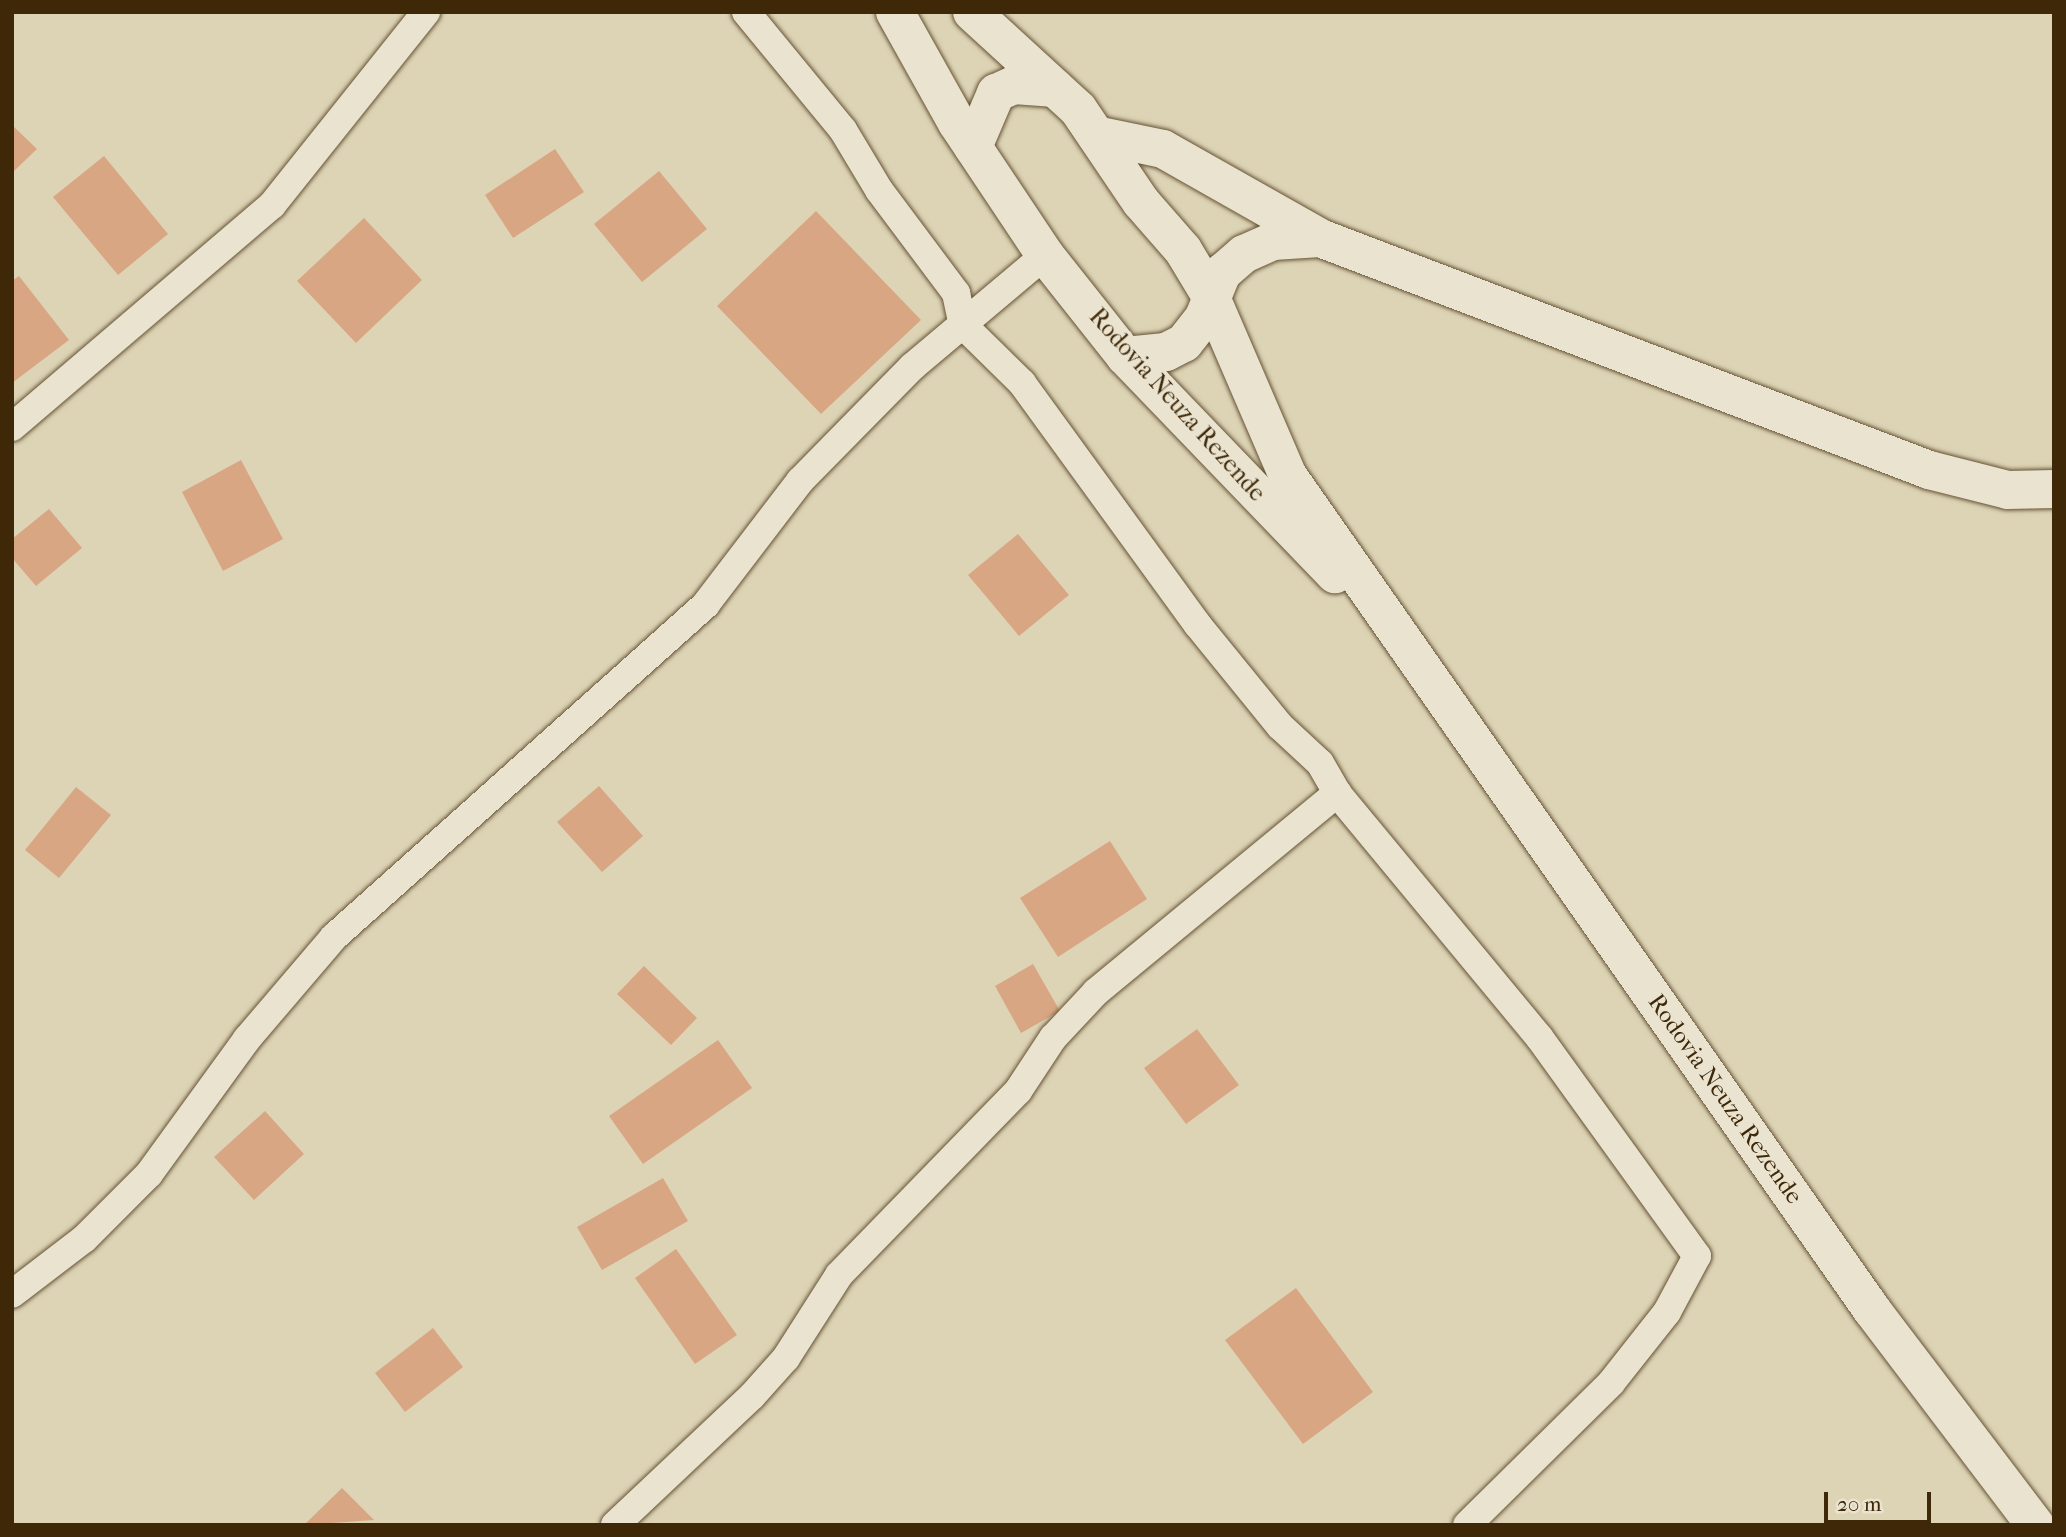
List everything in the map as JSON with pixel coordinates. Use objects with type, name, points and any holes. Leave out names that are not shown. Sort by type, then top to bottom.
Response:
[{"type":"street","points":[[12,428],[272,205],[426,12]]},
{"type":"street","points":[[746,12],[830,112],[956,292],[963,325],[1022,383],[1197,624],[1280,726],[1320,763],[1337,793],[1539,1037],[1697,1256],[1667,1312],[1611,1383],[1467,1525]]},
{"type":"street","name":"Rodovia Neuza Rezende","points":[[895,12],[972,147],[1045,255],[1125,356],[1424,665]]},
{"type":"street","name":"Rodovia Neuza Rezende","points":[[972,12],[1055,88],[1096,135],[1210,295],[1288,476],[1424,665],[1872,1310],[2035,1525]]},
{"type":"street","points":[[972,147],[996,93],[1014,85],[1055,88]]},
{"type":"street","points":[[1096,135],[1163,149],[1267,203],[1320,238],[1929,470],[2008,490],[2054,489]]},
{"type":"street","points":[[1125,356],[1166,352],[1184,343],[1222,273],[1244,254],[1273,242],[1320,238]]},
{"type":"street","points":[[12,1294],[84,1239],[149,1174],[247,1039],[334,937],[706,604],[800,481],[963,325],[1045,255]]},
{"type":"street","points":[[615,1525],[761,1387],[839,1275],[1018,1091],[1053,1038],[1096,992],[1337,793]]},
{"type":"building","points":[[12,125],[37,149],[12,173]]},
{"type":"building","points":[[555,149],[584,192],[513,238],[485,195]]},
{"type":"building","points":[[104,156],[168,234],[118,275],[53,197]]},
{"type":"building","points":[[659,171],[707,229],[642,282],[594,224]]},
{"type":"building","points":[[816,211],[921,320],[821,414],[717,306]]},
{"type":"building","points":[[364,218],[422,280],[356,343],[297,281]]},
{"type":"building","points":[[19,276],[69,340],[12,383],[12,281]]},
{"type":"building","points":[[241,460],[283,539],[223,571],[182,492]]},
{"type":"building","points":[[49,509],[82,548],[36,586],[12,558],[12,539]]},
{"type":"building","points":[[1018,534],[1069,595],[1019,636],[968,575]]},
{"type":"building","points":[[599,786],[643,836],[602,872],[557,822]]},
{"type":"building","points":[[76,787],[111,815],[59,878],[25,850]]},
{"type":"building","points":[[1110,841],[1147,899],[1058,957],[1020,898]]},
{"type":"building","points":[[1033,964],[1060,1011],[1021,1033],[995,986]]},
{"type":"building","points":[[644,966],[697,1018],[671,1045],[617,994]]},
{"type":"building","points":[[1197,1029],[1239,1085],[1186,1124],[1144,1068]]},
{"type":"building","points":[[718,1040],[752,1088],[643,1164],[609,1116]]},
{"type":"building","points":[[265,1111],[304,1154],[254,1200],[214,1157]]},
{"type":"building","points":[[663,1178],[688,1221],[602,1270],[577,1227]]},
{"type":"building","points":[[676,1249],[737,1335],[695,1364],[635,1278]]},
{"type":"building","points":[[1296,1288],[1373,1392],[1303,1444],[1225,1340]]},
{"type":"building","points":[[433,1328],[463,1367],[405,1412],[375,1373]]},
{"type":"building","points":[[342,1488],[374,1520],[304,1525]]}]
